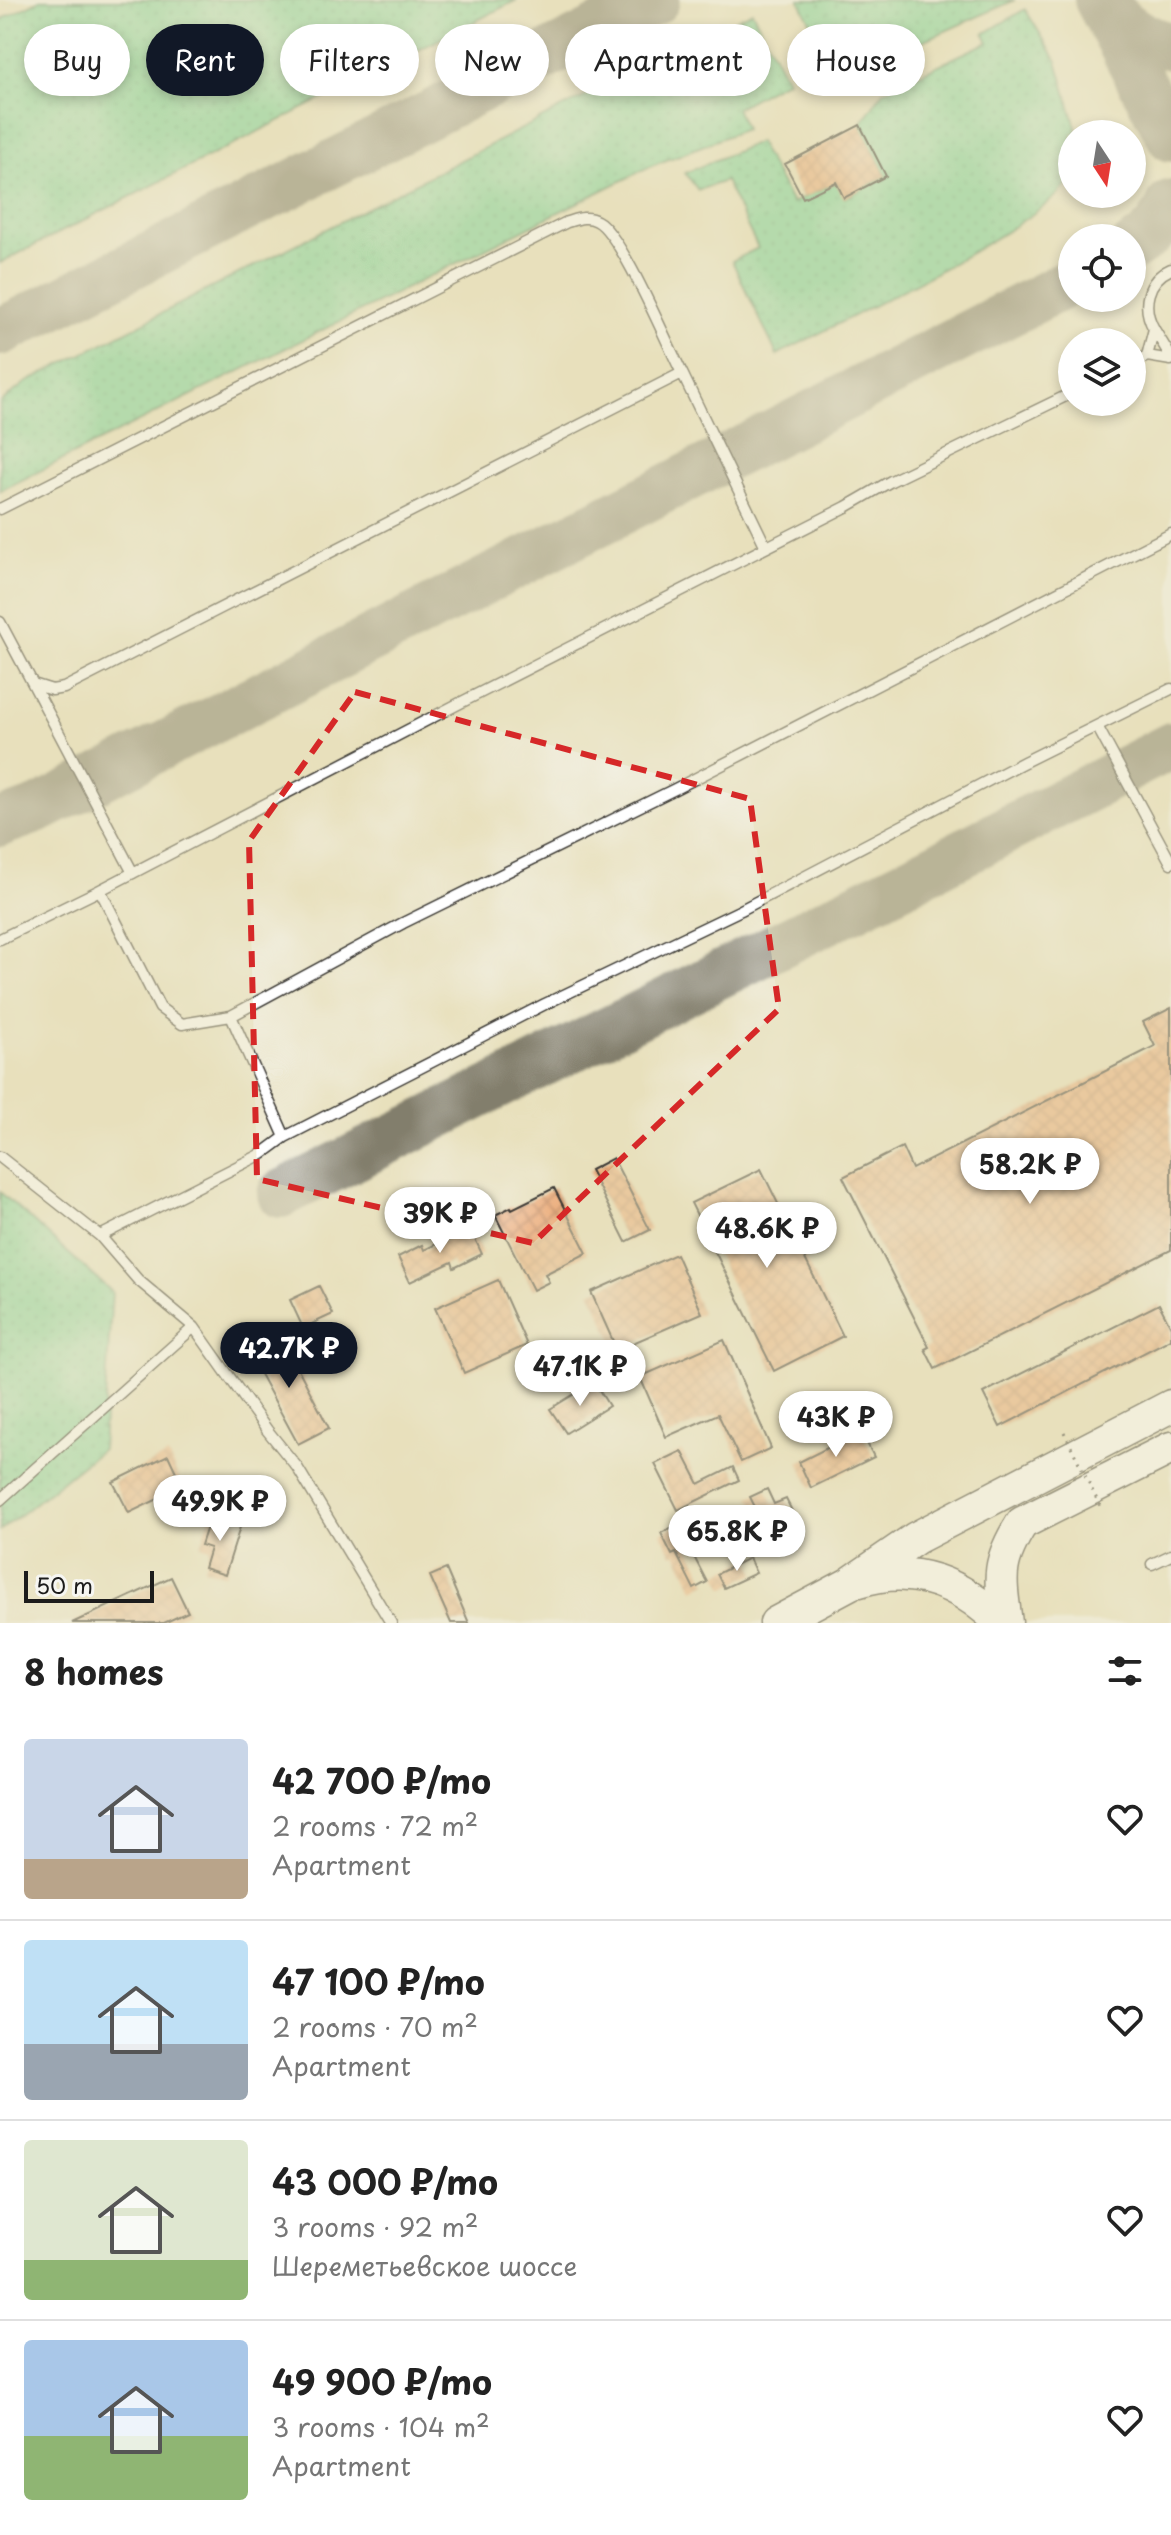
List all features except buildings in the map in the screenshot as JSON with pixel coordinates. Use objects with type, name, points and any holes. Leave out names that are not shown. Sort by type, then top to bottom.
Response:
[{"type":"main road","points":[[776,1623],[849,1584],[916,1538],[1171,1406]]},
{"type":"main road","points":[[1004,1623],[1000,1576],[1002,1562],[1022,1523],[1171,1448]]},
{"type":"main road","points":[[849,1584],[871,1577],[919,1575],[964,1592],[1004,1623]]},
{"type":"lane","points":[[0,509],[567,222],[592,218],[600,222],[618,243],[766,547]]},
{"type":"lane","points":[[1171,269],[1162,273],[1146,296],[1148,318],[1171,359]]},
{"type":"lane","points":[[1154,329],[1147,356],[1171,359]]},
{"type":"lane","points":[[33,684],[52,690],[64,688],[682,373]]},
{"type":"lane","points":[[0,939],[891,481],[1058,400]]},
{"type":"lane","points":[[100,890],[160,1008],[182,1024],[231,1016],[403,923],[675,789],[1171,534]]},
{"type":"lane","points":[[0,622],[133,873]]},
{"type":"lane","points":[[100,1236],[545,1004],[741,910],[1171,689]]},
{"type":"lane","points":[[1097,726],[1171,863]]},
{"type":"lane","points":[[231,1016],[285,1137]]},
{"type":"lane","points":[[0,1157],[100,1236],[138,1280],[194,1327],[297,1467],[391,1623]]},
{"type":"lane","points":[[0,1500],[194,1327]]},
{"type":"lane","points":[[1152,1564],[1171,1555]]},
{"type":"path","points":[[1064,1432],[1102,1510]]},
{"type":"highlighted area","points":[[355,692],[750,799],[779,1009],[533,1243],[257,1179],[249,841]]},
{"type":"green space","points":[[40,0],[517,0],[470,24],[435,24],[435,42],[419,50],[419,24],[280,24],[280,96],[328,96],[0,263],[0,20]]},
{"type":"green space","points":[[799,0],[1015,0],[925,40],[925,24],[812,24]]},
{"type":"green space","points":[[1025,9],[1057,61],[1074,120],[1058,120],[1058,194],[1026,218],[937,272],[777,355],[732,261],[758,248],[725,181],[698,190],[685,173],[758,142],[792,203],[836,182],[845,198],[886,176],[860,125],[880,96],[925,96],[925,71],[988,42],[984,34]]},
{"type":"green space","points":[[752,11],[759,24],[727,24]]},
{"type":"green space","points":[[771,48],[787,80],[771,89]]},
{"type":"green space","points":[[586,96],[758,96],[736,108],[745,129],[649,167],[0,491],[0,403],[25,383]]},
{"type":"green space","points":[[0,1192],[112,1292],[102,1449],[0,1531]]},
{"type":"taxiway","points":[[0,332],[656,0]]},
{"type":"taxiway","points":[[1098,0],[1171,138]]},
{"type":"taxiway","points":[[1107,7],[1136,32],[1171,46]]},
{"type":"taxiway","points":[[1146,238],[1156,229],[1171,203]]},
{"type":"taxiway","points":[[0,823],[39,809],[1058,288]]},
{"type":"taxiway","points":[[281,1194],[1171,746]]}]
